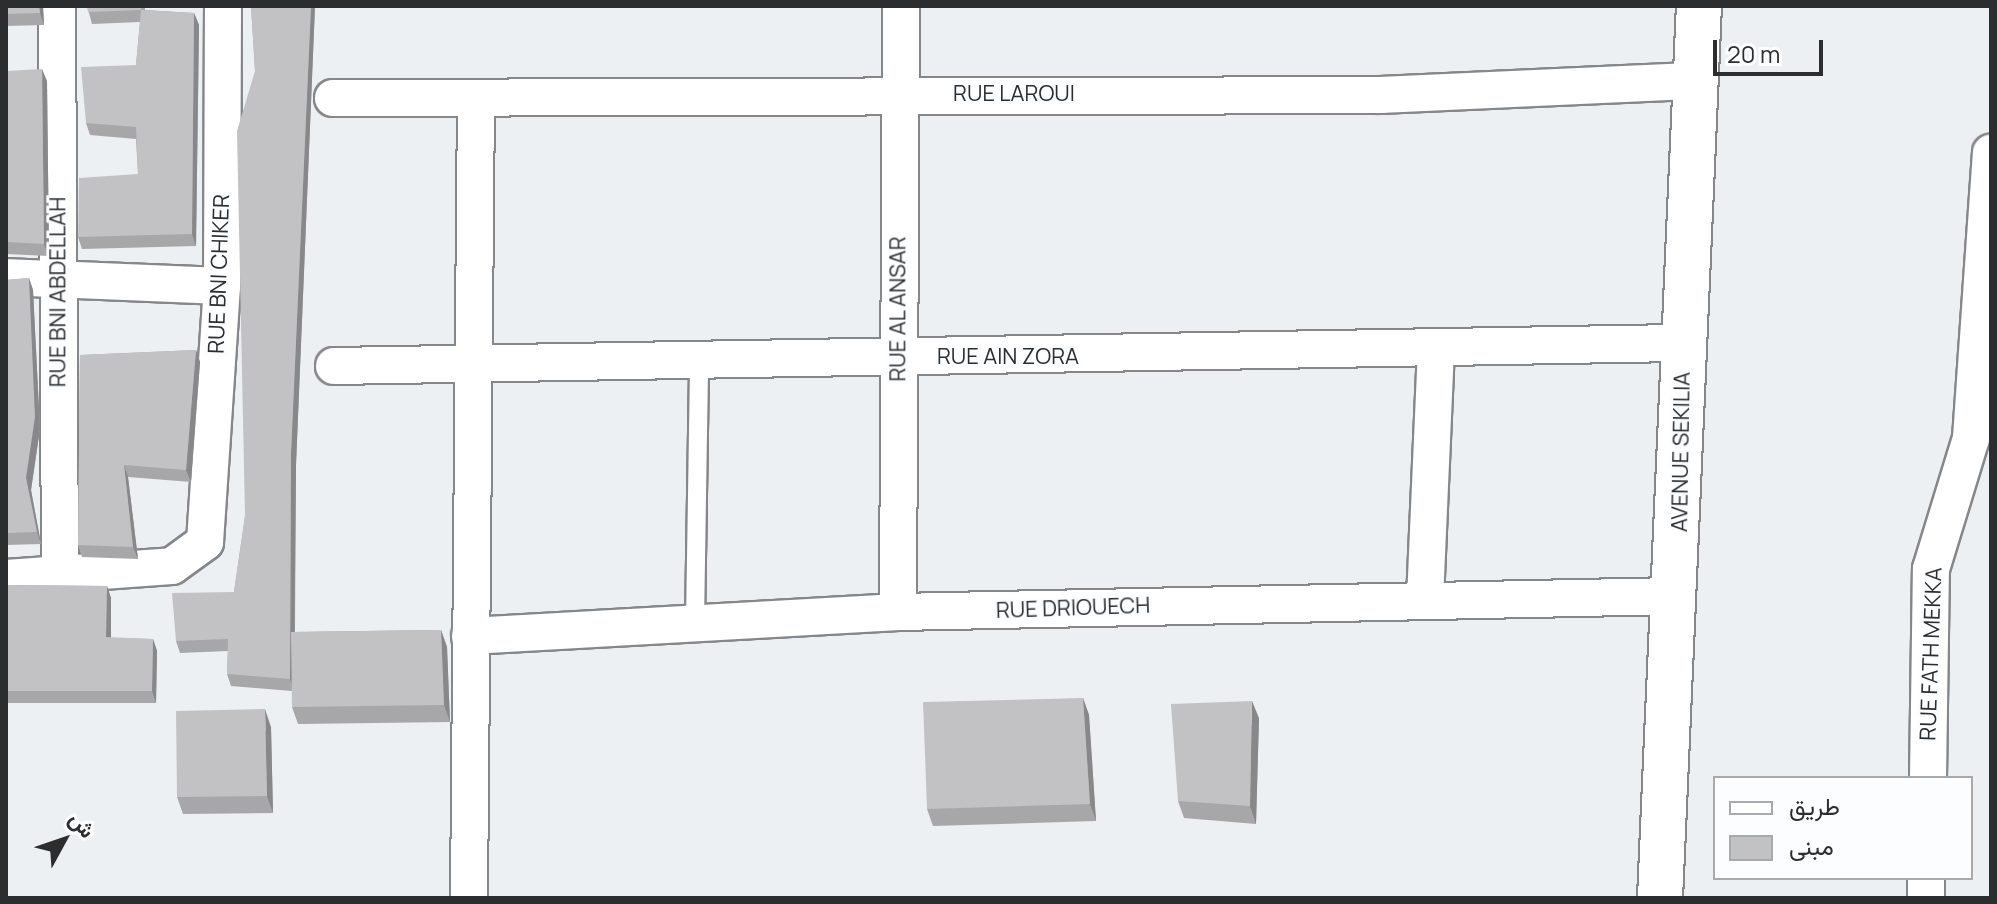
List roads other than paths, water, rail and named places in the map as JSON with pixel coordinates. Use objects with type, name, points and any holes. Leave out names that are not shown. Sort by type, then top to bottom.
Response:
[{"type":"main road","name":"AVENUE SEKILIA","points":[[1660,898],[1677,596],[1683,343],[1699,6]]},
{"type":"street","name":"RUE BNI ABDELLAH","points":[[57,6],[60,577]]},
{"type":"street","name":"RUE BNI CHIKER","points":[[60,577],[172,566],[205,542],[222,286],[223,6]]},
{"type":"street","name":"RUE AL ANSAR","points":[[898,612],[901,6]]},
{"type":"street","name":"RUE LAROUI","points":[[333,98],[476,100],[899,94],[1381,95],[1695,81]]},
{"type":"street","points":[[469,898],[476,100]]},
{"type":"street","name":"RUE FATH MEKKA","points":[[1928,776],[1931,569],[1971,438],[1991,153]]},
{"type":"street","points":[[6,277],[222,286]]},
{"type":"street","name":"RUE AIN ZORA","points":[[334,366],[1683,343]]},
{"type":"street","points":[[1425,600],[1436,349]]},
{"type":"street","points":[[6,578],[60,577]]},
{"type":"street","name":"RUE DRIOUECH","points":[[470,636],[898,612],[1677,596]]},
{"type":"lane","points":[[695,623],[699,360]]}]
